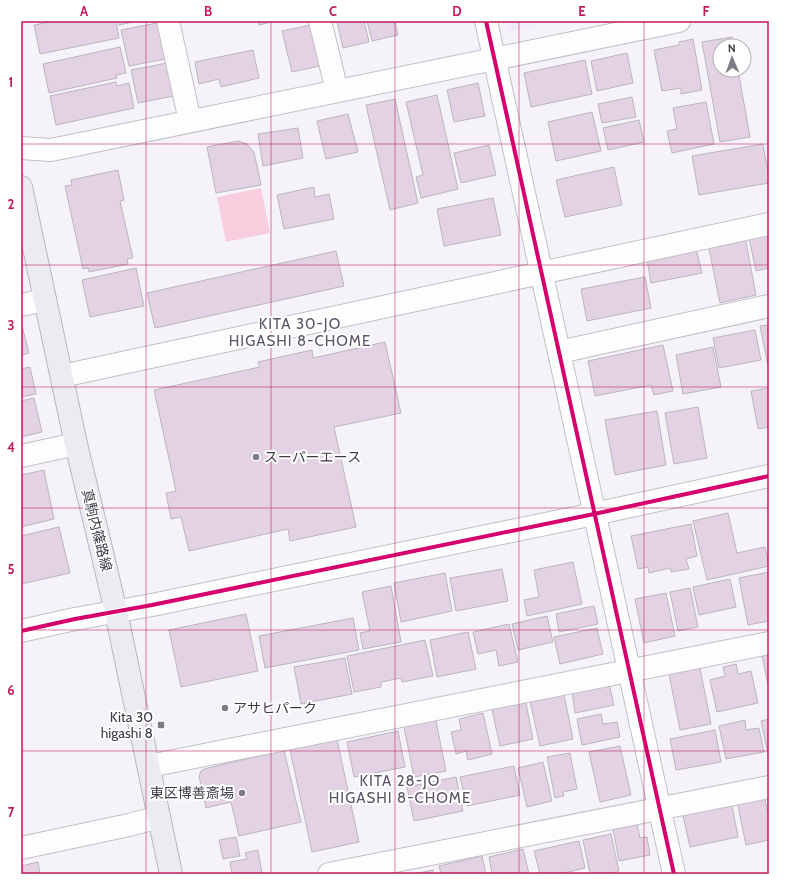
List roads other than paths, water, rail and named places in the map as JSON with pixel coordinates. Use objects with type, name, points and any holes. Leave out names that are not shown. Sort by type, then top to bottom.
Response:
[{"type":"main road","name":"真駒内篠路線","points":[[21,187],[76,444],[106,565],[170,874]]},
{"type":"street","points":[[168,21],[190,121]]},
{"type":"street","points":[[320,21],[337,91]]},
{"type":"street","points":[[486,21],[674,874]]},
{"type":"street","points":[[21,148],[51,150],[679,21]]},
{"type":"street","points":[[62,376],[769,224]]},
{"type":"street","points":[[21,305],[44,300]]},
{"type":"street","points":[[559,352],[769,306]]},
{"type":"street","points":[[21,456],[76,444]]},
{"type":"street","points":[[21,631],[594,514],[769,476]]},
{"type":"street","points":[[148,766],[769,643]]},
{"type":"street","points":[[329,874],[769,787]]},
{"type":"street","points":[[21,848],[129,825],[159,816]]},
{"type":"place","name":"スーパーエース","points":[[256,457]]},
{"type":"place","name":"アサヒパーク","points":[[225,708]]},
{"type":"place","name":"Kita 30 higashi 8","points":[[161,725]]},
{"type":"place","name":"東区博善斎場","points":[[242,793]]},
{"type":"district","name":"KITA 30-JO HIGASHI 8-CHOME","points":[[300,332]]},
{"type":"district","name":"KITA 28-JO HIGASHI 8-CHOME","points":[[400,790]]}]
